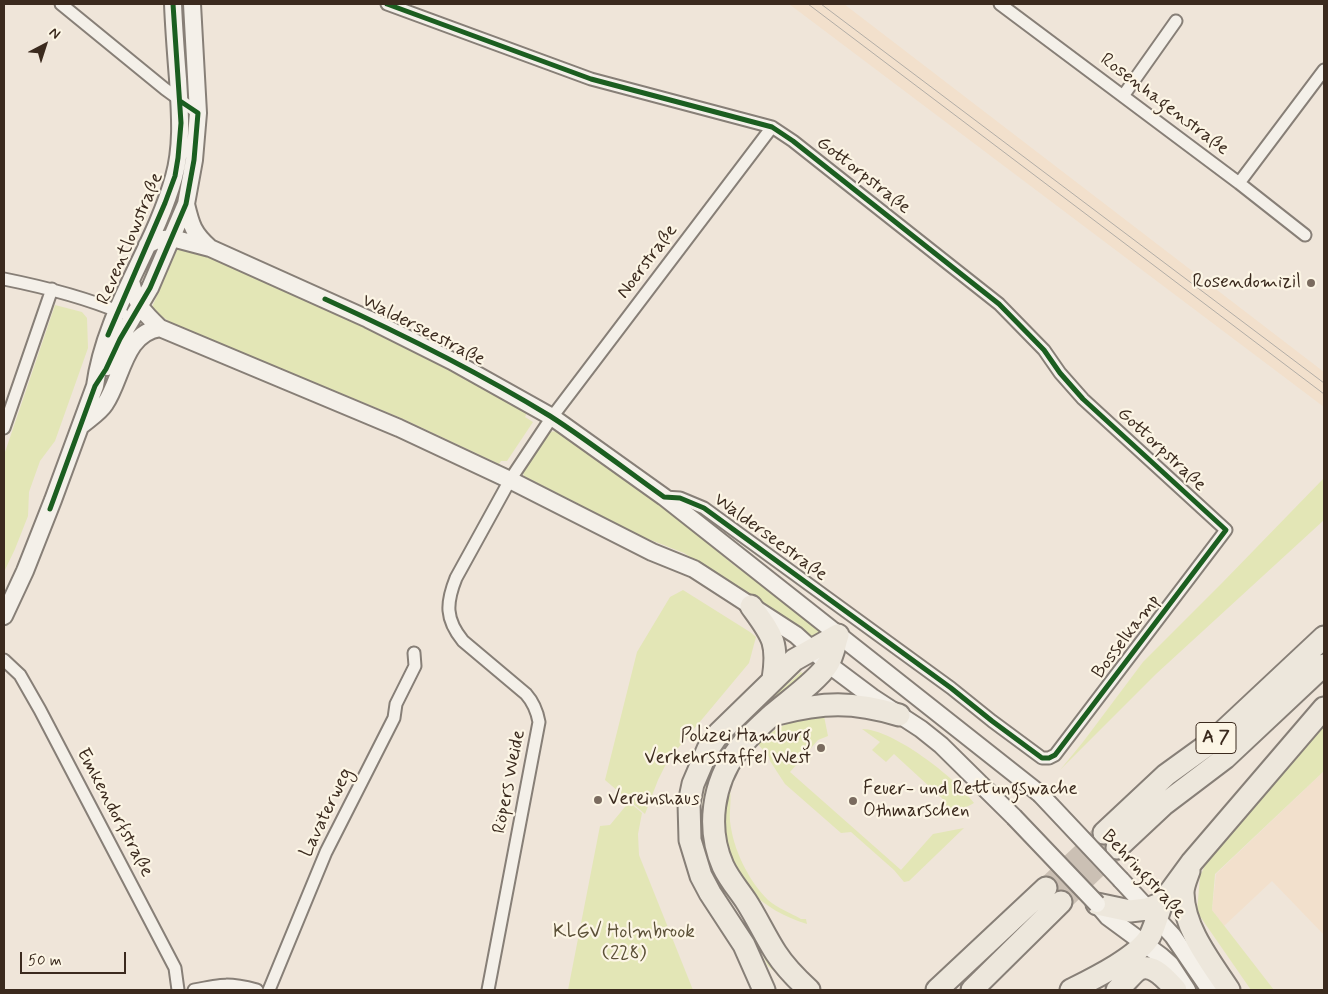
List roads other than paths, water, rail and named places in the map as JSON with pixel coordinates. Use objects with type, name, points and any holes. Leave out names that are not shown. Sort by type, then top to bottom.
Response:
[{"type":"highway","points":[[751,606],[771,634],[774,645],[775,665],[773,679]]},
{"type":"highway","points":[[764,990],[744,945],[700,876],[690,840],[689,803],[693,784],[700,767],[719,733],[794,660],[838,635]]},
{"type":"highway","points":[[809,990],[776,955],[756,917],[732,883],[718,854],[714,810],[722,778],[737,750],[828,664],[838,635]]},
{"type":"highway","name":"A 7","points":[[1324,637],[1213,741],[1166,776],[1110,840],[1163,805],[1225,758],[1324,665]]},
{"type":"highway","points":[[772,715],[814,705],[835,704],[851,704],[876,708],[899,715]]},
{"type":"highway","points":[[1071,990],[1126,959],[1144,944],[1149,937],[1155,910],[1192,862],[1324,708]]},
{"type":"highway","points":[[1192,862],[1183,892],[1187,916],[1194,934],[1229,990]]},
{"type":"highway","points":[[937,990],[1053,895],[972,990]]},
{"type":"highway","points":[[1097,904],[1122,910],[1155,910]]},
{"type":"highway","points":[[1117,990],[1134,972],[1141,968],[1154,969],[1176,990]]},
{"type":"main road","name":"Reventlowstraße","points":[[4,613],[36,543],[95,386],[98,366],[117,311],[166,203],[174,176],[180,135],[180,101],[173,4]]},
{"type":"main road","name":"Reventlowstraße","points":[[95,386],[150,288],[186,204],[194,160],[198,113],[192,4]]},
{"type":"main road","name":"Walderseestraße","points":[[186,204],[192,227],[200,239],[210,248]]},
{"type":"main road","name":"Walderseestraße","points":[[147,245],[157,240],[172,238],[210,248],[368,319],[468,370],[552,418],[664,497],[1040,794]]},
{"type":"main road","points":[[131,281],[136,312],[160,328],[399,428],[510,480],[652,552],[694,569],[796,635],[813,648],[828,664],[941,745],[1014,817],[1108,917],[1170,964],[1187,990]]},
{"type":"main road","points":[[80,427],[105,405],[133,345],[146,332],[160,328]]},
{"type":"main road","name":"Behringstraße","points":[[1040,794],[1121,880],[1155,910],[1210,990]]},
{"type":"street","points":[[61,4],[180,101],[198,113]]},
{"type":"street","name":"Gottorpstraße","points":[[387,4],[590,79],[772,127],[793,140],[999,304],[1044,350],[1060,373],[1083,399],[1226,530]]},
{"type":"street","name":"Rosenhagenstraße","points":[[1003,4],[1305,235]]},
{"type":"street","points":[[1123,96],[1176,22]]},
{"type":"street","points":[[1239,184],[1324,70]]},
{"type":"street","name":"Noerstraße","points":[[552,418],[772,127]]},
{"type":"street","points":[[4,279],[52,289],[117,311],[136,312]]},
{"type":"street","points":[[4,428],[52,289]]},
{"type":"street","points":[[510,480],[552,418]]},
{"type":"street","name":"Röpers Weide","points":[[488,990],[539,722],[533,701],[467,645],[456,633],[448,611],[451,591],[456,578],[510,480]]},
{"type":"street","name":"Walderseestraße","points":[[664,497],[680,498],[704,508],[951,688],[1004,731],[1042,758],[1049,758]]},
{"type":"street","name":"Bosselkamp","points":[[1049,758],[1055,755],[1077,728],[1226,530]]},
{"type":"street","name":"Lavaterweg","points":[[269,990],[326,852],[394,718],[396,704],[416,666],[414,653]]},
{"type":"street","name":"Emkendorfstraße","points":[[4,660],[20,675],[40,710],[175,968],[178,990]]},
{"type":"street","points":[[194,990],[221,984],[234,984],[257,990]]},
{"type":"tunnel","points":[[1046,888],[1104,833]]},
{"type":"tunnel","points":[[1061,902],[1117,848]]},
{"type":"tram line","points":[[808,4],[1324,394]]},
{"type":"tram line","points":[[821,4],[1324,383]]},
{"type":"place","name":"Rosendomizil","points":[[1311,283]]},
{"type":"place","name":"Polizei Hamburg Verkehrsstaffel West","points":[[821,748]]},
{"type":"place","name":"Vereinshaus","points":[[598,800]]},
{"type":"place","name":"Feuer- und Rettungswache Othmarschen","points":[[853,801]]},
{"type":"park label","name":"KLGV Holmbrook (228)","points":[[624,944]]}]
